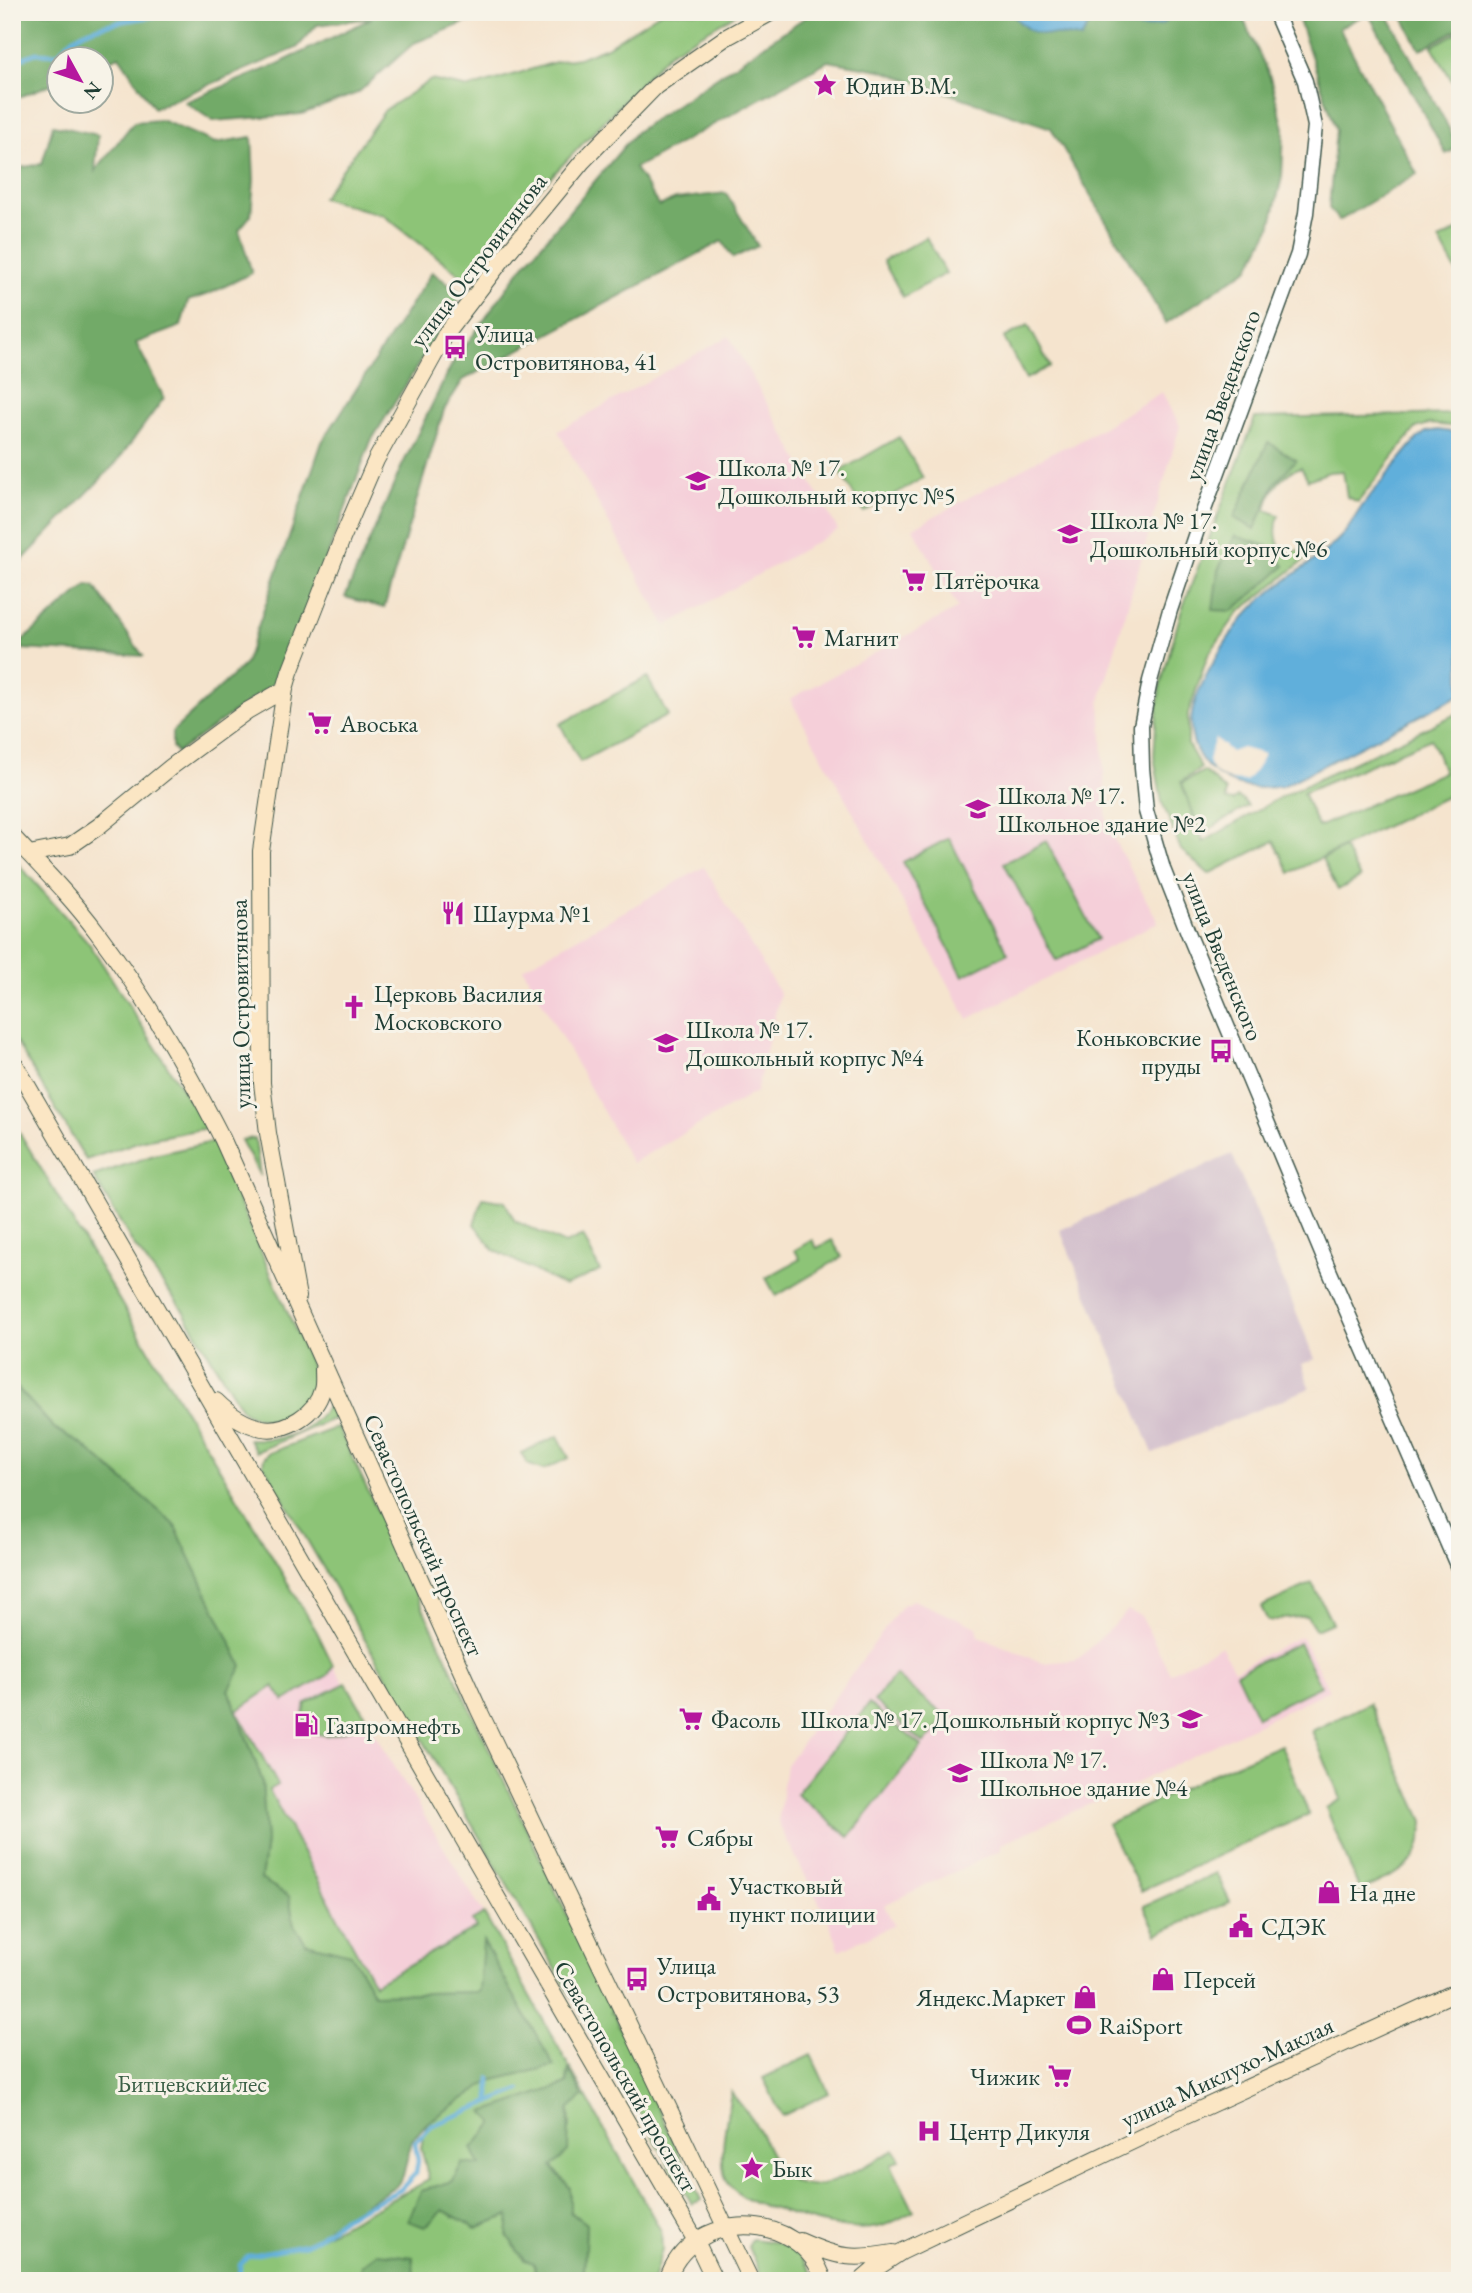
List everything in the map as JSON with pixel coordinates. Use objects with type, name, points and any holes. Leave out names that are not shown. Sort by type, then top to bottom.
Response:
[{"type":"main road","name":"улица Островитянова","points":[[300,1317],[298,1287],[289,1254],[262,1083],[261,851],[285,689],[342,538],[376,460],[447,332],[582,162],[656,86],[725,38],[772,12]]},
{"type":"main road","points":[[29,854],[70,846],[99,826],[171,767],[247,712],[285,689]]},
{"type":"main road","name":"Севастопольский проспект","points":[[12,836],[96,930],[141,993],[179,1056],[222,1138],[300,1317],[323,1360],[345,1416],[478,1708],[751,2281]]},
{"type":"main road","name":"Севастопольский проспект","points":[[12,1059],[696,2241],[715,2281]]},
{"type":"main road","points":[[206,1392],[242,1420],[262,1428],[282,1427],[304,1416],[318,1399],[322,1391],[323,1360]]},
{"type":"main road","name":"улица Миклухо-Маклая","points":[[861,2281],[901,2252],[1177,2120],[1460,1990]]},
{"type":"main road","points":[[667,2281],[680,2255],[696,2241],[726,2227]]},
{"type":"main road","name":"улица Миклухо-Маклая","points":[[726,2227],[766,2227],[843,2257],[870,2258],[901,2252]]},
{"type":"main road","points":[[785,2235],[814,2260],[824,2281]]},
{"type":"street","name":"улица Введенского","points":[[1275,12],[1305,80],[1315,126],[1307,213],[1298,254],[1201,518],[1170,610],[1150,681],[1141,726],[1146,811],[1163,869],[1189,934],[1323,1256],[1460,1572]]},
{"type":"shaded area","name":"Школа № 17. Дошкольный корпус №5","points":[[729,336],[838,530],[666,626],[558,431]]},
{"type":"shaded area","name":"Школа № 17. Школьное здание №2","points":[[1162,392],[1180,426],[1100,701],[1107,826],[1158,922],[968,1019],[790,699],[958,608],[913,528],[1058,449],[1073,445]]},
{"type":"shaded area","name":"Школа № 17. Дошкольный корпус №4","points":[[704,867],[780,994],[756,1092],[632,1163],[523,968]]},
{"type":"shaded area","points":[[1232,1154],[1315,1359],[1302,1364],[1310,1388],[1153,1453],[1060,1230]]},
{"type":"shaded area","name":"Школа № 17. Школьное здание №4","points":[[913,1600],[977,1627],[979,1636],[1043,1663],[1074,1660],[1082,1656],[1128,1611],[1141,1616],[1170,1673],[1221,1646],[1234,1670],[1301,1636],[1329,1690],[1132,1785],[1001,1844],[1001,1850],[884,1905],[894,1925],[840,1950],[829,1922],[778,1823],[786,1765],[902,1605]]},
{"type":"shaded area","points":[[333,1665],[484,1914],[473,1921],[476,1928],[374,1985],[269,1789],[277,1785],[236,1711],[274,1686],[285,1700],[328,1675]]},
{"type":"green space","points":[[12,12],[492,12],[414,43],[358,93],[302,114],[213,121],[185,102],[278,64],[372,18],[317,25],[297,48],[154,108],[119,56],[116,57],[116,46],[46,46],[46,86],[12,100]]},
{"type":"green space","points":[[661,12],[740,12],[670,52],[527,202],[466,279],[383,215],[322,198],[385,110],[431,80],[469,88],[559,61],[579,58],[607,47]]},
{"type":"green space","points":[[813,12],[1011,12],[1028,29],[1035,32],[1081,39],[1088,26],[1109,20],[1128,27],[1171,16],[1171,12],[1240,12],[1270,77],[1284,128],[1282,177],[1270,228],[1249,268],[1166,323],[1051,128],[880,70],[828,61],[635,168],[659,206],[676,199],[726,193],[758,246],[733,258],[722,241],[463,380],[444,410],[384,608],[345,597],[401,468],[451,366],[520,270],[636,132]]},
{"type":"green space","points":[[1296,12],[1386,12],[1459,147],[1446,154],[1368,13],[1339,28],[1417,174],[1339,221],[1329,208],[1336,129]]},
{"type":"green space","points":[[1400,12],[1460,12],[1460,28],[1420,50]]},
{"type":"green space","points":[[1460,31],[1460,92],[1459,93],[1432,46]]},
{"type":"green space","points":[[161,120],[215,143],[252,137],[254,180],[251,215],[239,230],[252,273],[188,301],[181,326],[136,343],[164,398],[116,463],[12,571],[12,169],[42,164],[53,125],[98,135],[95,171],[134,122]]},
{"type":"green space","points":[[1460,229],[1460,278],[1439,240]]},
{"type":"green space","points":[[926,237],[946,273],[903,297],[883,261]]},
{"type":"green space","points":[[432,272],[462,294],[371,441],[281,678],[177,753],[172,747],[172,732],[245,664],[322,442]]},
{"type":"green space","points":[[1028,325],[1050,366],[1026,379],[1004,338]]},
{"type":"green space","points":[[1460,414],[1460,427],[1429,424],[1416,428],[1358,502],[1347,497],[1343,471],[1329,472],[1308,480],[1301,467],[1283,478],[1274,490],[1266,510],[1279,515],[1276,531],[1283,554],[1299,550],[1307,558],[1238,613],[1208,655],[1188,714],[1188,745],[1201,768],[1181,782],[1203,842],[1279,798],[1460,712],[1460,780],[1454,783],[1458,791],[1290,873],[1274,841],[1209,874],[1181,850],[1162,802],[1154,757],[1156,724],[1160,687],[1181,612],[1255,418]],"holes":[[[1431,739],[1444,772],[1318,827],[1303,793]]]},
{"type":"green space","points":[[899,437],[923,478],[864,512],[840,471]]},
{"type":"green space","points":[[1268,442],[1296,460],[1275,483],[1255,529],[1234,518]]},
{"type":"green space","points":[[1235,536],[1268,546],[1285,566],[1232,611],[1213,610],[1218,570]]},
{"type":"green space","points":[[87,585],[94,586],[143,656],[22,649],[21,642]]},
{"type":"green space","points":[[647,677],[668,715],[580,762],[560,724]]},
{"type":"green space","points":[[1204,771],[1226,791],[1226,800],[1233,801],[1237,797],[1248,806],[1201,834],[1182,783]]},
{"type":"green space","points":[[949,838],[1008,953],[963,976],[903,862]]},
{"type":"green space","points":[[1046,841],[1098,939],[1056,961],[1004,863]]},
{"type":"green space","points":[[1344,848],[1360,878],[1338,890],[1322,859]]},
{"type":"green space","points":[[12,857],[89,943],[207,1128],[143,1140],[86,1160],[12,1035]]},
{"type":"green space","points":[[12,1120],[317,1632],[333,1665],[328,1675],[284,1701],[274,1686],[237,1711],[278,1785],[269,1790],[374,1984],[476,1928],[472,1921],[484,1914],[661,2231],[662,2249],[653,2281],[579,2281],[584,2270],[586,2224],[570,2212],[570,2188],[552,2166],[570,2128],[568,2071],[567,2084],[484,2112],[495,2122],[480,2165],[453,2181],[421,2191],[409,2221],[425,2226],[443,2210],[476,2228],[510,2215],[534,2263],[538,2281],[414,2281],[412,2257],[362,2265],[360,2281],[239,2281],[239,2266],[245,2259],[316,2239],[429,2180],[421,2147],[427,2123],[490,2081],[553,2065],[484,1943],[479,1992],[374,1994],[351,1954],[306,1944],[294,1925],[289,1896],[261,1879],[266,1842],[262,1780],[229,1689],[174,1524],[83,1445],[54,1428],[12,1382]]},
{"type":"green space","points":[[255,1138],[260,1176],[241,1140]]},
{"type":"green space","points":[[213,1142],[315,1375],[313,1388],[307,1399],[289,1415],[278,1418],[266,1419],[242,1410],[182,1309],[133,1244],[93,1176],[154,1155]]},
{"type":"green space","points":[[483,1198],[505,1202],[515,1221],[565,1244],[583,1236],[600,1271],[564,1286],[494,1250],[474,1224]]},
{"type":"green space","points":[[812,1240],[817,1248],[832,1240],[842,1257],[776,1296],[766,1278],[800,1259],[795,1250]]},
{"type":"green space","name":"Битцевский лес","points":[[12,1382],[54,1428],[83,1445],[174,1524],[242,1666],[229,1690],[262,1780],[266,1842],[261,1879],[289,1896],[294,1925],[306,1943],[351,1954],[374,1994],[479,1992],[483,1941],[554,2066],[490,2081],[427,2123],[412,2140],[403,2176],[397,2185],[328,2227],[330,2231],[305,2244],[248,2256],[240,2265],[239,2281],[12,2281]]},
{"type":"green space","points":[[329,1404],[335,1418],[256,1452],[249,1439],[273,1439],[295,1434],[313,1422]]},
{"type":"green space","points":[[338,1427],[701,2200],[692,2204],[263,1464],[269,1453]]},
{"type":"green space","points":[[558,1436],[569,1458],[543,1470],[527,1464],[521,1453]]},
{"type":"green space","points":[[1312,1583],[1332,1623],[1316,1630],[1307,1616],[1268,1621],[1261,1607]]},
{"type":"green space","points":[[1299,1643],[1320,1686],[1257,1717],[1236,1673]]},
{"type":"green space","points":[[895,1675],[946,1717],[924,1743],[874,1701]]},
{"type":"green space","points":[[346,1683],[369,1722],[334,1735],[317,1734],[309,1730],[302,1723],[306,1703]]},
{"type":"green space","points":[[1369,1703],[1423,1821],[1418,1850],[1406,1867],[1360,1891],[1326,1808],[1341,1799],[1312,1731]]},
{"type":"green space","points":[[869,1704],[922,1746],[849,1837],[796,1794]]},
{"type":"green space","points":[[1281,1745],[1309,1814],[1141,1891],[1107,1824]]},
{"type":"green space","points":[[1216,1873],[1230,1902],[1157,1934],[1144,1906]]},
{"type":"green space","points":[[811,2055],[829,2093],[782,2116],[763,2078]]},
{"type":"green space","points":[[569,2069],[583,2096],[569,2109],[568,2152],[552,2167],[570,2188],[570,2212],[586,2224],[584,2270],[579,2281],[538,2281],[534,2263],[524,2260],[507,2235],[509,2215],[476,2228],[443,2210],[425,2227],[408,2221],[421,2191],[453,2181],[462,2163],[480,2165],[472,2148],[494,2123],[484,2112],[567,2084]]},
{"type":"green space","points":[[731,2092],[754,2122],[778,2167],[796,2183],[807,2186],[822,2185],[895,2150],[900,2160],[891,2165],[914,2211],[878,2227],[848,2228],[800,2217],[754,2203],[744,2197],[728,2183],[723,2164]]},
{"type":"green space","points":[[752,2239],[775,2242],[791,2249],[804,2261],[816,2281],[763,2281],[748,2247]]},
{"type":"green space","points":[[377,2253],[413,2257],[414,2281],[360,2281],[362,2265]]},
{"type":"water","points":[[1011,12],[1028,12],[1032,15],[1037,12],[1081,12],[1090,18],[1109,12],[1171,12],[1171,16],[1162,24],[1144,28],[1128,27],[1109,20],[1088,26],[1081,39],[1035,32],[1028,29]]},
{"type":"water","points":[[1438,430],[1460,433],[1460,695],[1283,786],[1253,788],[1226,780],[1204,762],[1196,750],[1192,736],[1191,721],[1195,703],[1206,675],[1240,622],[1271,591],[1335,543],[1369,496],[1417,439],[1426,432]]},
{"type":"pier","points":[[1215,738],[1231,752],[1242,748],[1264,754],[1257,769],[1246,781],[1229,780],[1215,773],[1208,760]]},
{"type":"waterway","points":[[12,62],[36,53],[58,54],[81,34],[112,23],[177,12]]},
{"type":"waterway","points":[[197,12],[209,12]]},
{"type":"waterway","points":[[490,2078],[490,2103]]},
{"type":"waterway","points":[[239,2281],[240,2265],[248,2256],[305,2244],[316,2239],[344,2217],[400,2190],[416,2173],[418,2161],[415,2143],[431,2126],[520,2090]]},
{"type":"place","name":"Юдин В.М.","points":[[825,85]]},
{"type":"place","name":"Улица Островитянова, 41","points":[[455,347]]},
{"type":"place","name":"Школа № 17. Дошкольный корпус №5","points":[[698,481]]},
{"type":"place","name":"Школа № 17. Дошкольный корпус №6","points":[[1070,534]]},
{"type":"place","name":"Пятёрочка","points":[[914,580]]},
{"type":"place","name":"Магнит","points":[[804,637]]},
{"type":"place","name":"Авоська","points":[[320,723]]},
{"type":"place","name":"Школа № 17. Школьное здание №2","points":[[978,809]]},
{"type":"place","name":"Шаурма №1","points":[[453,913]]},
{"type":"place","name":"Церковь Василия Московского","points":[[354,1007]]},
{"type":"place","name":"Школа № 17. Дошкольный корпус №4","points":[[666,1043]]},
{"type":"place","name":"Коньковские пруды","points":[[1221,1051]]},
{"type":"place","name":"Фасоль","points":[[691,1719]]},
{"type":"place","name":"Школа № 17. Дошкольный корпус №3","points":[[1190,1719]]},
{"type":"place","name":"Газпромнефть","points":[[306,1725]]},
{"type":"place","name":"Школа № 17. Школьное здание №4","points":[[960,1773]]},
{"type":"place","name":"Сябры","points":[[667,1837]]},
{"type":"place","name":"На дне","points":[[1329,1892]]},
{"type":"place","name":"Участковый пункт полиции","points":[[709,1899]]},
{"type":"place","name":"СДЭК","points":[[1241,1926]]},
{"type":"place","name":"Улица Островитянова, 53","points":[[637,1979]]},
{"type":"place","name":"Персей","points":[[1163,1979]]},
{"type":"place","name":"Яндекс.Маркет","points":[[1085,1997]]},
{"type":"place","name":"RaiSport","points":[[1079,2025]]},
{"type":"place","name":"Чижик","points":[[1060,2076]]},
{"type":"place","name":"Центр Дикуля","points":[[929,2131]]},
{"type":"place","name":"Бык","points":[[752,2168]]}]
